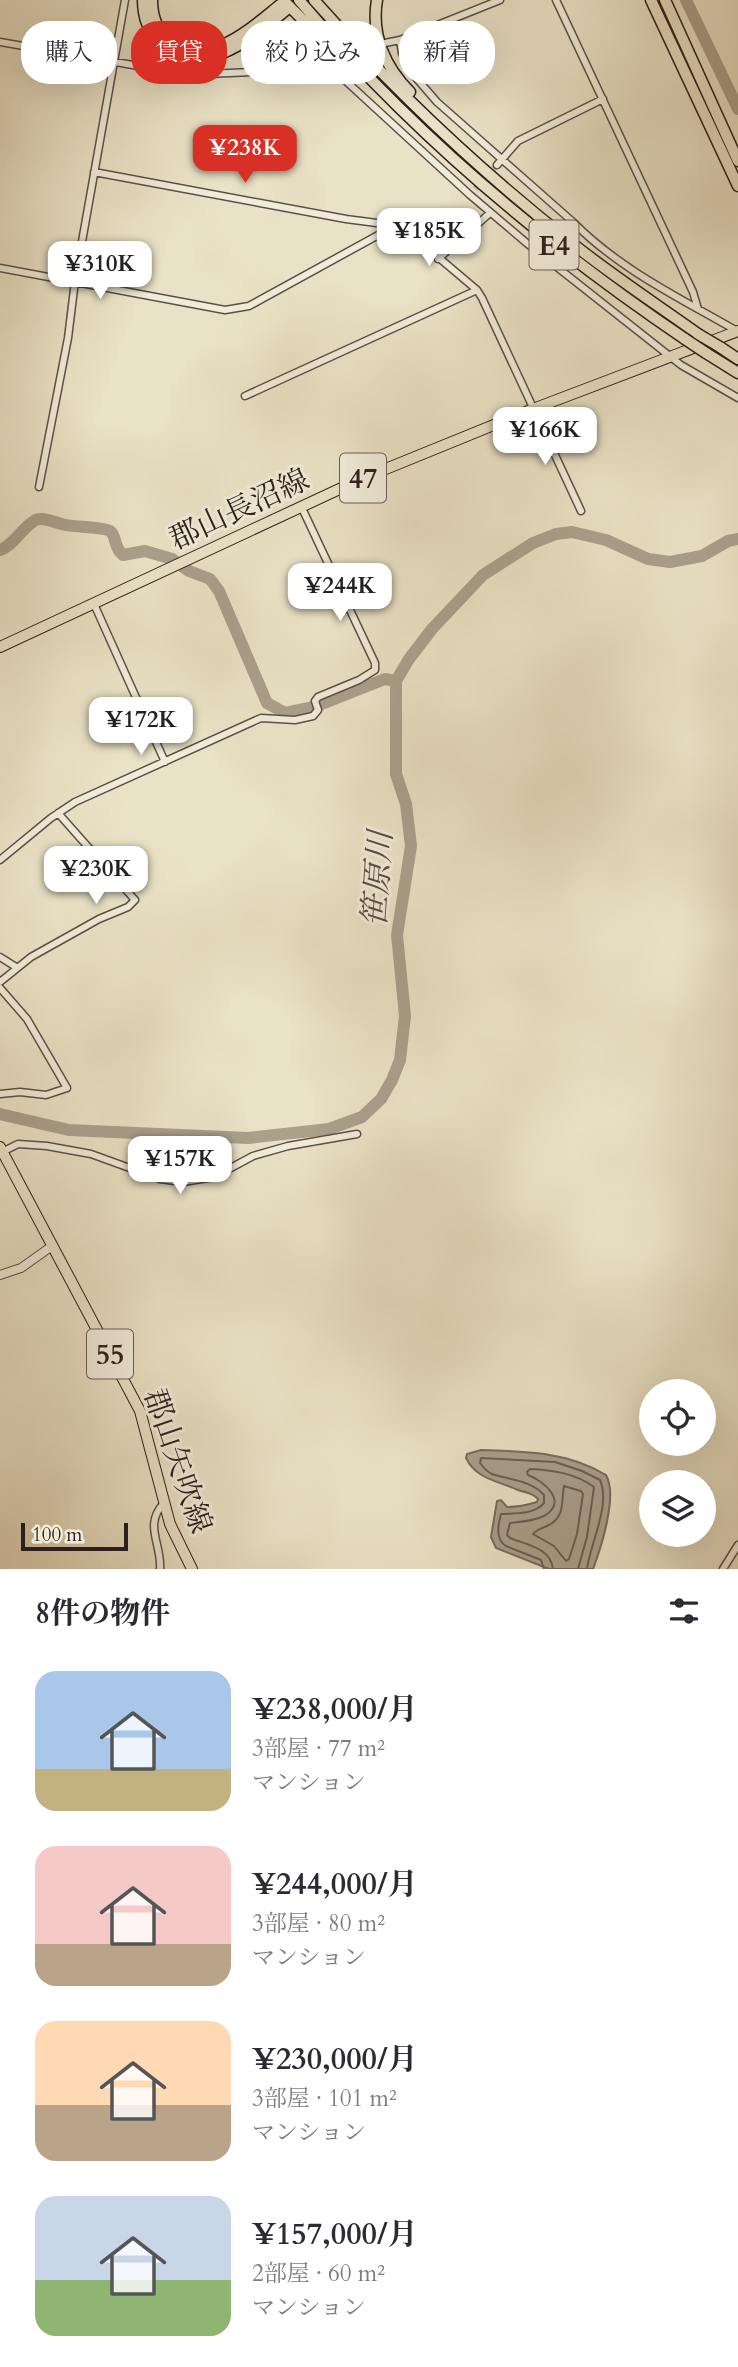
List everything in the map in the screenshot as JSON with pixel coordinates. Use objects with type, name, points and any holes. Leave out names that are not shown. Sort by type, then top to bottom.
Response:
[{"type":"highway","points":[[143,0],[145,19],[163,46],[180,55],[199,58],[220,55],[240,45],[283,5]]},
{"type":"highway","points":[[152,0],[153,17],[162,34],[176,44],[201,50],[220,46],[236,38],[283,5]]},
{"type":"highway","name":"E4","points":[[299,0],[369,77],[432,139],[525,222],[621,295],[738,373]]},
{"type":"highway","name":"E4","points":[[314,0],[413,104],[511,194],[619,279],[738,359]]},
{"type":"highway","points":[[377,0],[375,22],[378,42],[394,72],[406,88],[511,194]]},
{"type":"highway","points":[[651,0],[738,186]]},
{"type":"highway","points":[[665,0],[738,161]]},
{"type":"highway","points":[[283,5],[364,81],[432,139]]},
{"type":"main road","name":"郡山長沼線","points":[[0,647],[301,506],[533,409],[738,331]]},
{"type":"main road","name":"郡山矢吹線","points":[[1,1150],[140,1411],[170,1524],[192,1569]]},
{"type":"street","points":[[117,44],[125,0]]},
{"type":"street","points":[[447,21],[499,0]]},
{"type":"street","points":[[556,0],[693,292],[698,309]]},
{"type":"street","points":[[385,43],[399,40]]},
{"type":"street","points":[[0,42],[21,46]]},
{"type":"street","points":[[117,62],[206,74],[241,72]]},
{"type":"street","points":[[39,487],[69,330],[75,281],[110,84]]},
{"type":"street","points":[[348,84],[490,213],[670,356],[738,398]]},
{"type":"street","points":[[421,84],[437,102],[612,257],[738,331]]},
{"type":"street","points":[[497,165],[518,141],[603,99]]},
{"type":"street","points":[[94,172],[346,219],[392,225],[412,234],[477,290],[581,511]]},
{"type":"street","points":[[470,195],[475,189]]},
{"type":"street","points":[[438,259],[490,213]]},
{"type":"street","points":[[0,268],[225,310],[238,309],[249,306],[392,225]]},
{"type":"street","points":[[245,396],[477,290]]},
{"type":"street","points":[[0,860],[75,802],[261,718],[295,720],[313,716],[318,696],[374,672],[376,667],[301,506]]},
{"type":"street","points":[[94,604],[165,762]]},
{"type":"street","points":[[0,982],[16,967],[99,919],[124,909],[135,900],[58,813]]},
{"type":"street","points":[[0,957],[16,967]]},
{"type":"street","points":[[0,988],[27,1019],[67,1088],[46,1095],[20,1092],[0,1094]]},
{"type":"street","points":[[1,1150],[19,1144],[39,1144],[91,1154],[160,1179],[183,1182],[214,1177],[253,1156],[288,1146],[358,1134]]},
{"type":"street","points":[[0,1275],[18,1271],[52,1246]]},
{"type":"street","points":[[160,1569],[153,1522],[164,1503]]},
{"type":"street","points":[[723,1569],[738,1545]]},
{"type":"water","points":[[481,1450],[530,1452],[561,1457],[592,1467],[606,1475],[610,1495],[609,1508],[593,1569],[549,1569],[496,1548],[491,1537],[497,1501],[501,1500],[507,1507],[511,1507],[537,1502],[538,1499],[476,1471],[466,1458],[467,1454]]},
{"type":"waterway","points":[[686,0],[738,109]]},
{"type":"waterway","points":[[0,550],[34,521],[45,519],[110,531],[123,555],[145,551],[172,559],[189,571],[210,579],[219,591],[267,703],[285,713],[314,707],[385,679],[396,681]]},
{"type":"waterway","name":"笹原川","points":[[0,1114],[69,1130],[248,1138],[329,1129],[362,1117],[381,1099],[392,1080],[400,1060],[405,1016],[397,935],[411,846],[406,804],[396,774],[396,681],[409,659],[432,629],[483,575],[533,543],[556,534],[572,532],[606,540],[648,559],[670,562],[702,556],[728,541],[738,539]]},
{"type":"tunnel","points":[[475,189],[497,165]]}]
